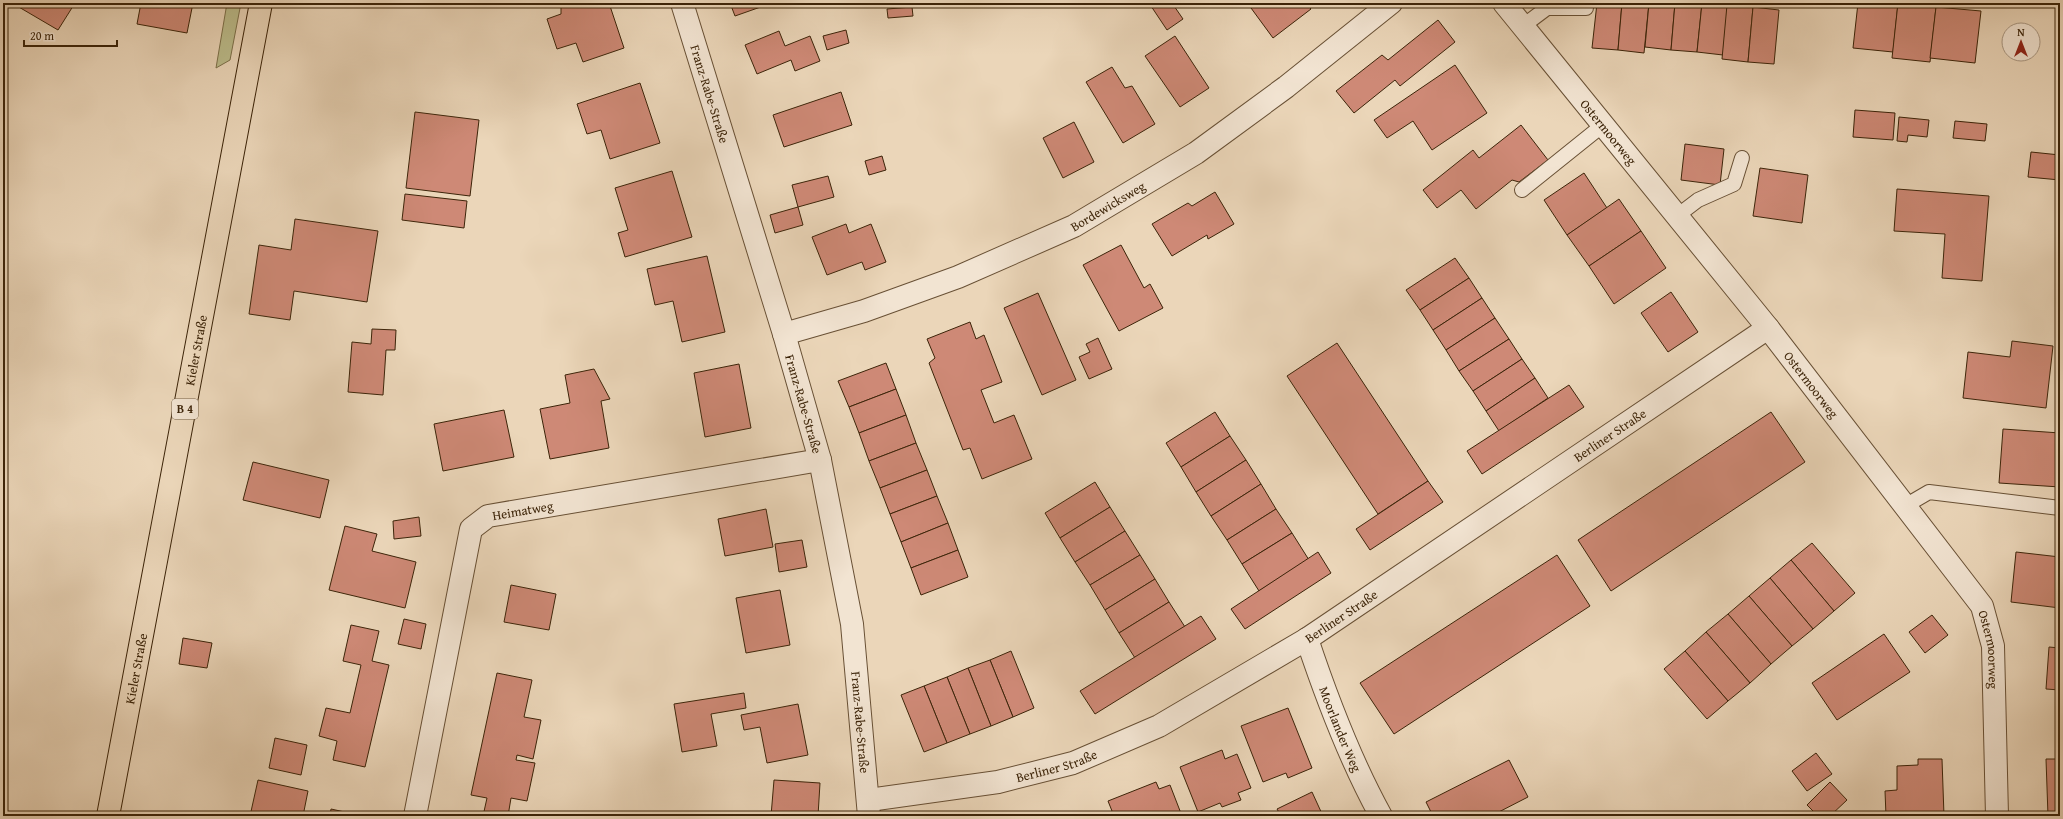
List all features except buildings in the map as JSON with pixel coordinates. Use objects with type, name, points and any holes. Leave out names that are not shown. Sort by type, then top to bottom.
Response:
[{"type":"main road","name":"Kieler Straße","points":[[108,816],[261,3]]},
{"type":"street","name":"Franz-Rabe-Straße","points":[[682,3],[784,334],[820,460],[852,624],[869,808]]},
{"type":"street","name":"Bordewicksweg","points":[[784,334],[864,311],[958,277],[1074,226],[1196,153],[1286,87],[1391,3]]},
{"type":"street","name":"Ostermoorweg","points":[[1504,3],[1768,328],[1982,606],[1993,646],[1997,816]]},
{"type":"street","name":"Berliner Straße","points":[[869,808],[998,782],[1072,763],[1159,726],[1307,639],[1768,328]]},
{"type":"street","name":"Heimatweg","points":[[415,816],[471,529],[488,516],[820,460]]},
{"type":"street","name":"Moorlander Weg","points":[[1307,639],[1328,699],[1366,789],[1381,816]]},
{"type":"lane","points":[[1523,26],[1547,8],[1586,8]]},
{"type":"lane","points":[[1522,190],[1603,125]]},
{"type":"lane","points":[[1677,216],[1698,200],[1734,184],[1742,158]]},
{"type":"lane","points":[[1905,506],[1930,492],[2060,508]]},
{"type":"green space","points":[[227,3],[241,3],[230,60],[216,68]]}]
